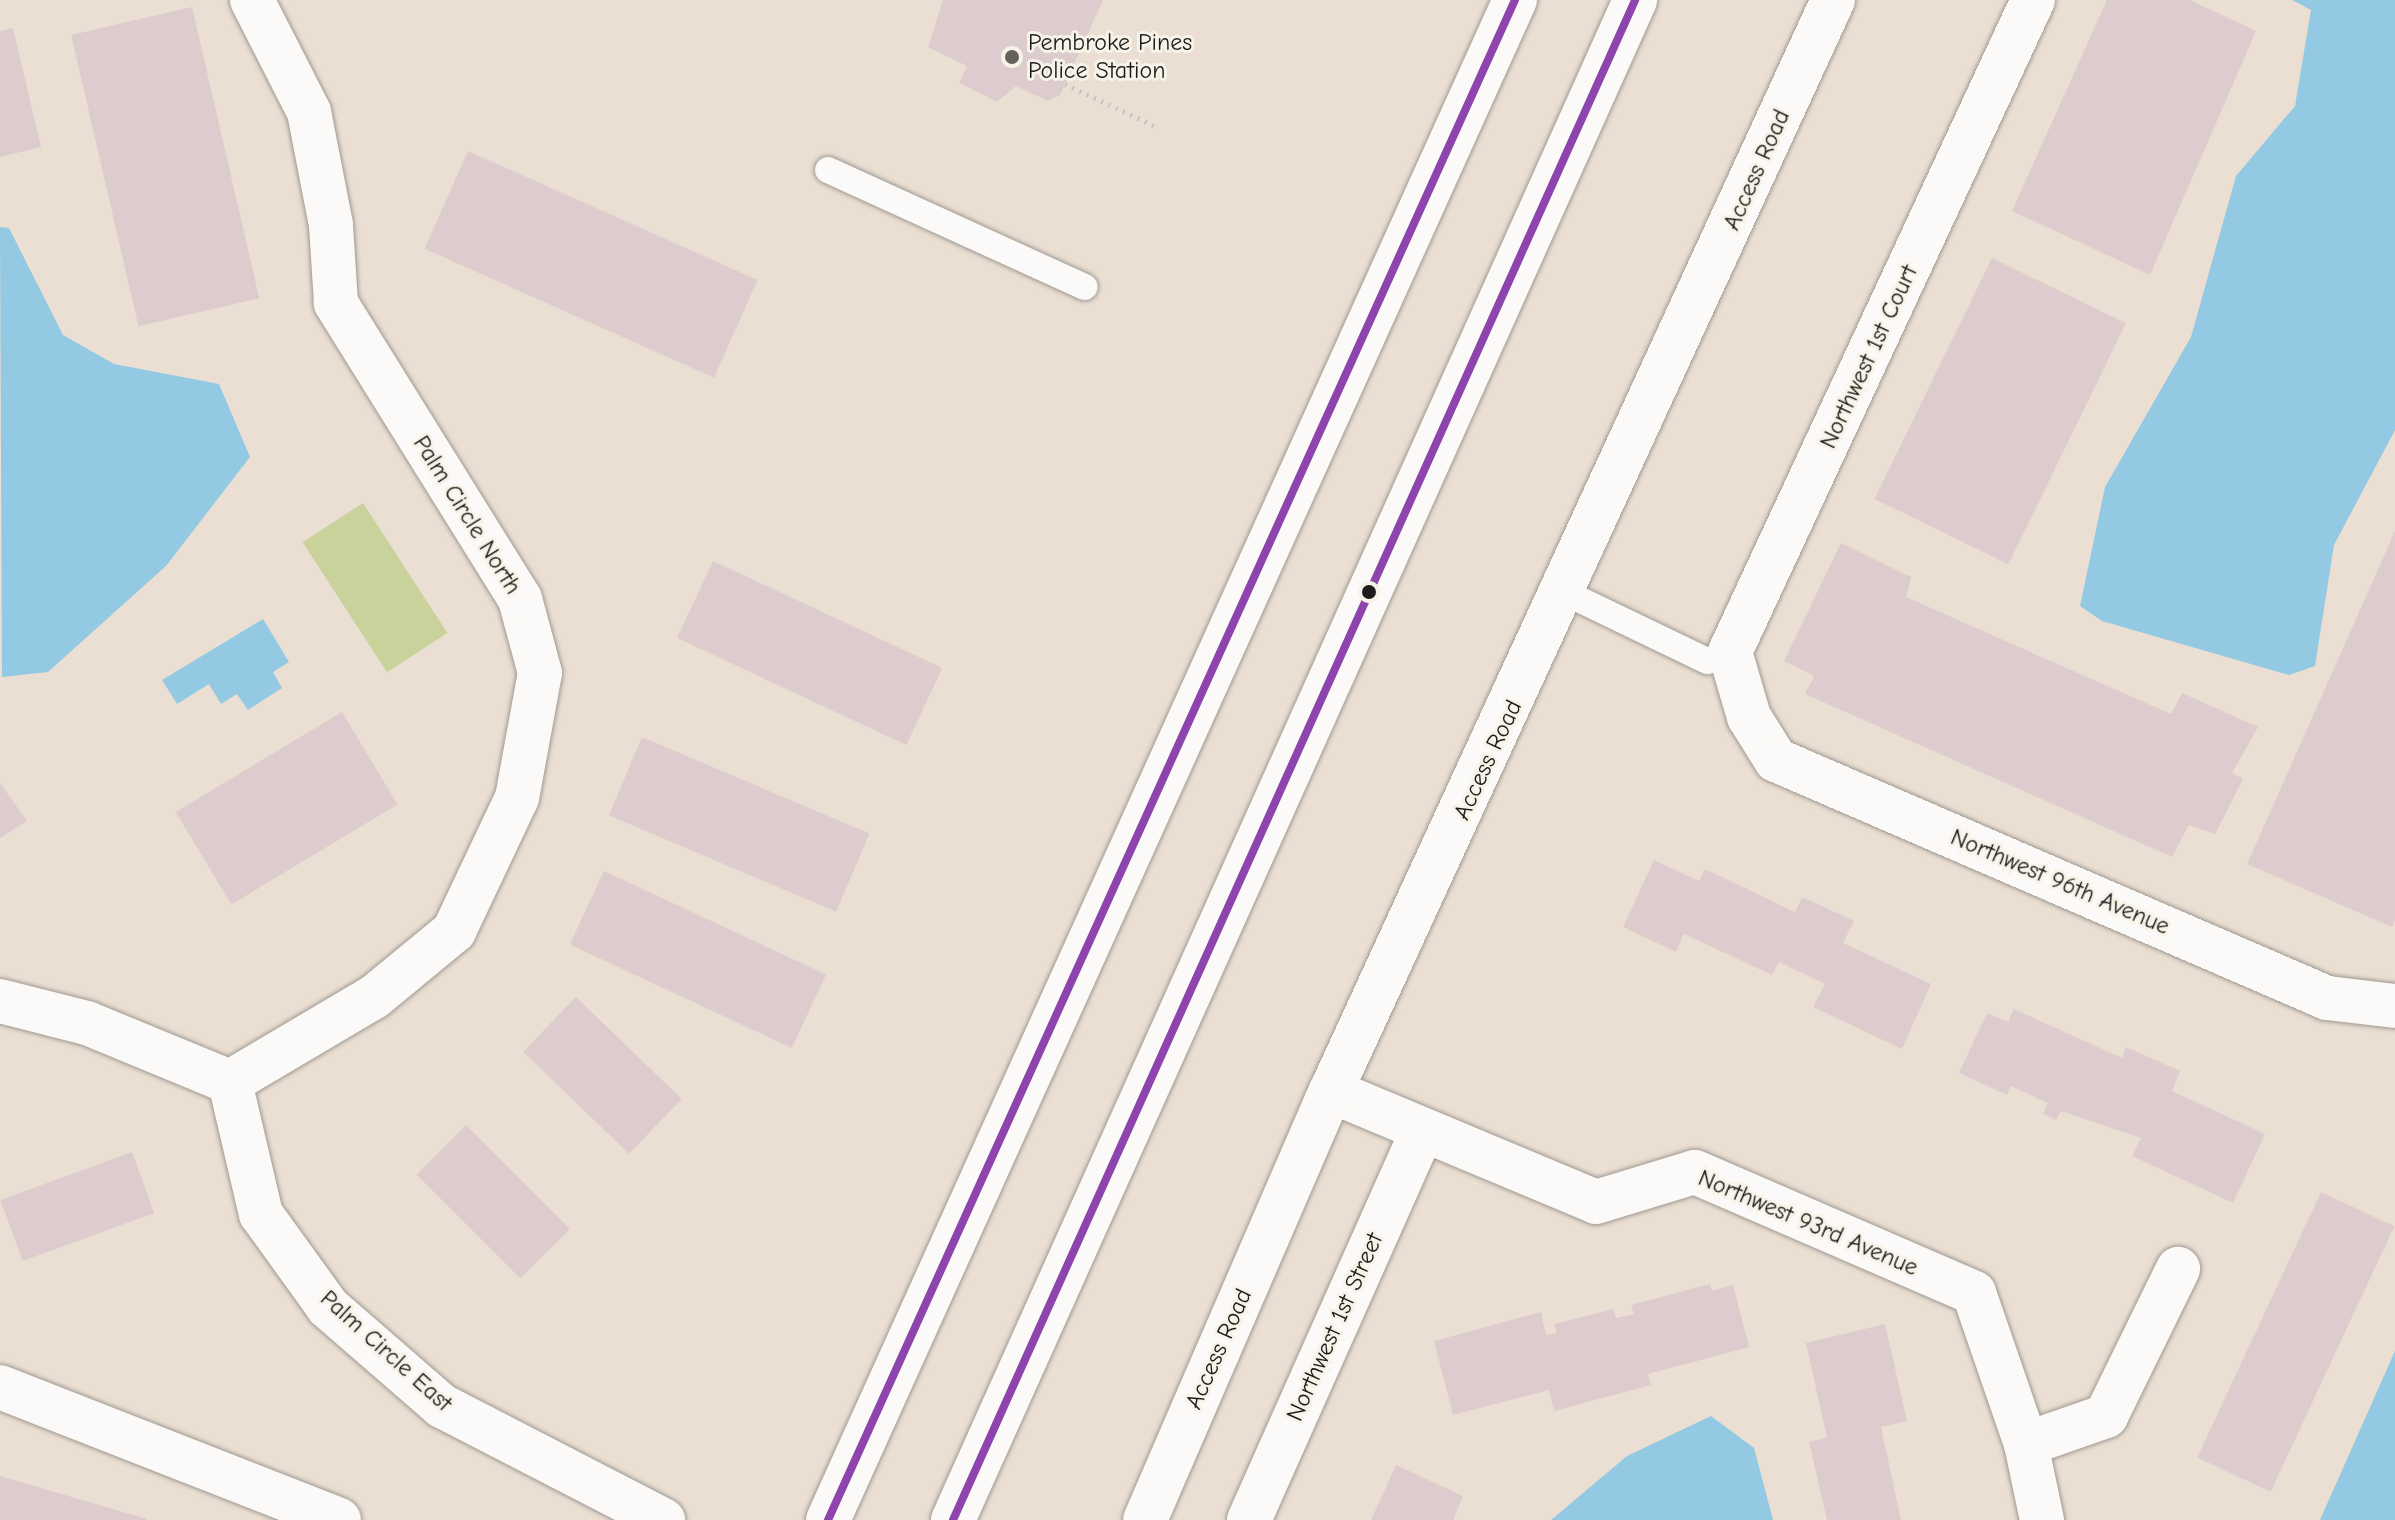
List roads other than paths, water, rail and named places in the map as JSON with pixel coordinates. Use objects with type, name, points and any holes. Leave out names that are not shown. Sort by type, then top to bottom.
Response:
[{"type":"main road","points":[[828,1520],[1515,0]]},
{"type":"main road","name":"Access Road","points":[[1145,1520],[1331,1091],[1566,593],[1833,0]]},
{"type":"main road","name":"Northwest 1st Court","points":[[1749,717],[1722,668],[2033,0]]},
{"type":"main road","points":[[953,1520],[1622,4]]},
{"type":"main road","name":"Palm Circle North","points":[[230,1082],[374,997],[454,931],[517,798],[540,673],[520,599],[336,303],[331,225],[309,112],[262,17]]},
{"type":"main road","name":"Northwest 96th Avenue","points":[[1749,717],[1776,760],[2327,998],[2395,1006]]},
{"type":"main road","points":[[0,1001],[87,1023],[230,1082]]},
{"type":"main road","name":"Palm Circle East","points":[[230,1082],[261,1214],[328,1307],[442,1406],[663,1520]]},
{"type":"main road","name":"Northwest 93rd Avenue","points":[[1331,1091],[1421,1133],[1596,1202],[1695,1172],[1974,1293],[2026,1444],[2042,1520]]},
{"type":"main road","name":"Northwest 1st Street","points":[[1249,1520],[1421,1133]]},
{"type":"main road","points":[[2026,1444],[2106,1416],[2178,1269]]},
{"type":"main road","points":[[0,1387],[322,1517]]},
{"type":"lane","points":[[828,170],[1085,287]]},
{"type":"lane","points":[[1566,593],[1722,668]]},
{"type":"water","points":[[2292,0],[2395,0],[2395,430],[2334,545],[2315,666],[2289,675],[2102,621],[2080,606],[2105,487],[2191,337],[2236,176],[2295,106],[2311,10]]},
{"type":"water","points":[[0,227],[9,228],[63,335],[114,364],[219,384],[250,457],[166,566],[48,672],[2,677]]},
{"type":"water","points":[[263,619],[289,662],[273,672],[282,688],[248,710],[237,694],[221,704],[209,684],[177,704],[162,680]]},
{"type":"water","points":[[2395,1351],[2395,1520],[2320,1520]]},
{"type":"water","points":[[1711,1416],[1754,1448],[1773,1520],[1551,1520],[1627,1456]]},
{"type":"place","name":"Pembroke Pines Police Station","points":[[1012,57]]}]
